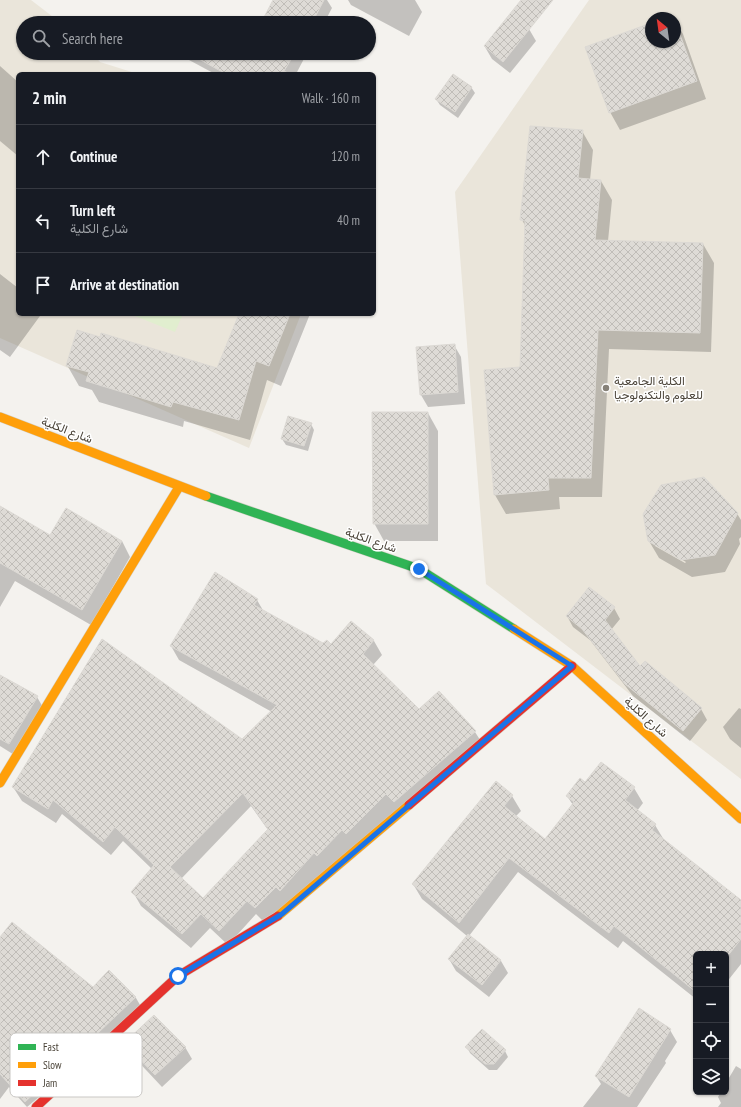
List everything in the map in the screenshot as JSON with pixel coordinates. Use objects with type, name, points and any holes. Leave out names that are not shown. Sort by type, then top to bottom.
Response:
[{"type":"street","name":"شارع الكلية","points":[[0,417],[179,487],[419,569],[572,666],[741,820]]},
{"type":"street","points":[[0,783],[179,487]]},
{"type":"street","points":[[116,1033],[178,976],[282,914],[572,666]]},
{"type":"street","points":[[36,1107],[47,1097]]},
{"type":"shaded area","points":[[0,0],[31,0],[52,16],[16,16],[16,60],[98,60],[100,62],[132,72],[16,72],[16,316],[300,316],[249,448],[0,338]]},
{"type":"shaded area","name":"الكلية الجامعية للعلوم والتكنولوجيا","points":[[589,0],[741,0],[741,779],[486,584],[455,192]]},
{"type":"green space","points":[[135,316],[182,316],[175,332]]},
{"type":"building","points":[[273,0],[324,0],[316,16],[265,16]]},
{"type":"building","points":[[521,0],[553,0],[503,62],[484,46]]},
{"type":"building","points":[[645,25],[645,48],[681,48],[681,37],[697,81],[609,113],[585,47]]},
{"type":"building","points":[[201,60],[291,60],[284,71],[286,72],[222,72]]},
{"type":"building","points":[[453,74],[472,87],[455,112],[435,99]]},
{"type":"building","points":[[530,126],[583,130],[578,178],[601,180],[595,240],[703,243],[700,333],[598,330],[591,478],[548,478],[549,490],[494,495],[484,370],[520,367],[525,221],[520,220]]},
{"type":"building","points":[[238,316],[289,316],[269,366],[256,361],[239,420],[173,402],[171,407],[86,381],[89,372],[66,366],[77,330],[100,337],[101,333],[217,368]]},
{"type":"building","points":[[455,344],[458,392],[420,395],[416,347]]},
{"type":"building","points":[[372,412],[428,412],[428,524],[373,524]]},
{"type":"building","points":[[288,416],[312,423],[304,446],[281,439]]},
{"type":"building","points":[[704,477],[738,513],[715,555],[681,560],[648,541],[643,514],[661,485]]},
{"type":"building","points":[[0,506],[50,535],[66,508],[122,541],[82,610],[0,563]]},
{"type":"building","points":[[215,572],[258,599],[254,605],[323,643],[327,640],[331,644],[351,621],[374,640],[363,654],[419,709],[439,691],[476,731],[394,802],[386,794],[346,834],[342,830],[317,856],[314,853],[280,891],[276,887],[255,908],[247,901],[219,931],[201,914],[182,934],[131,892],[154,865],[115,827],[103,842],[53,800],[48,809],[12,787],[102,639],[242,739],[277,705],[170,646]],"holes":[[[243,793],[268,829],[203,898],[170,867]]]},
{"type":"building","points":[[589,587],[615,607],[605,620],[640,666],[645,661],[702,708],[683,731],[625,684],[582,629],[566,616]]},
{"type":"building","points":[[0,675],[38,696],[9,744],[0,739]]},
{"type":"building","points":[[601,762],[635,787],[625,800],[656,824],[652,830],[741,900],[741,939],[729,954],[729,951],[693,951],[693,990],[614,926],[609,933],[509,858],[459,923],[412,884],[496,781],[513,795],[504,806],[545,839],[574,802],[566,796],[580,778],[585,782]]},
{"type":"building","points":[[12,922],[93,987],[109,970],[136,997],[98,1033],[10,1033],[10,1085],[0,1074],[0,937]]},
{"type":"building","points":[[468,934],[501,960],[482,985],[448,959]]},
{"type":"building","points":[[639,1008],[671,1029],[629,1097],[595,1076]]},
{"type":"building","points":[[154,1015],[186,1047],[155,1075],[142,1062],[142,1033],[135,1033]]},
{"type":"building","points":[[482,1029],[506,1050],[494,1064],[485,1064],[465,1047]]},
{"type":"building","points":[[21,1097],[30,1097],[25,1102]]},
{"type":"traffic: fast","points":[[206,496],[419,569],[514,629]]},
{"type":"traffic: slow","points":[[0,417],[206,496]]},
{"type":"traffic: slow","points":[[0,783],[179,487]]},
{"type":"traffic: slow","points":[[514,629],[572,666],[741,819]]},
{"type":"traffic: slow","points":[[278,916],[409,805]]},
{"type":"traffic: jam","points":[[409,805],[572,666]]},
{"type":"traffic: jam","points":[[116,1033],[178,976],[278,916]]},
{"type":"traffic: jam","points":[[36,1107],[47,1097]]},
{"type":"place","name":"الكلية الجامعية للعلوم والتكنولوجيا","points":[[606,388]]},
{"type":"route","points":[[178,976],[282,914],[572,666],[419,569]]}]
